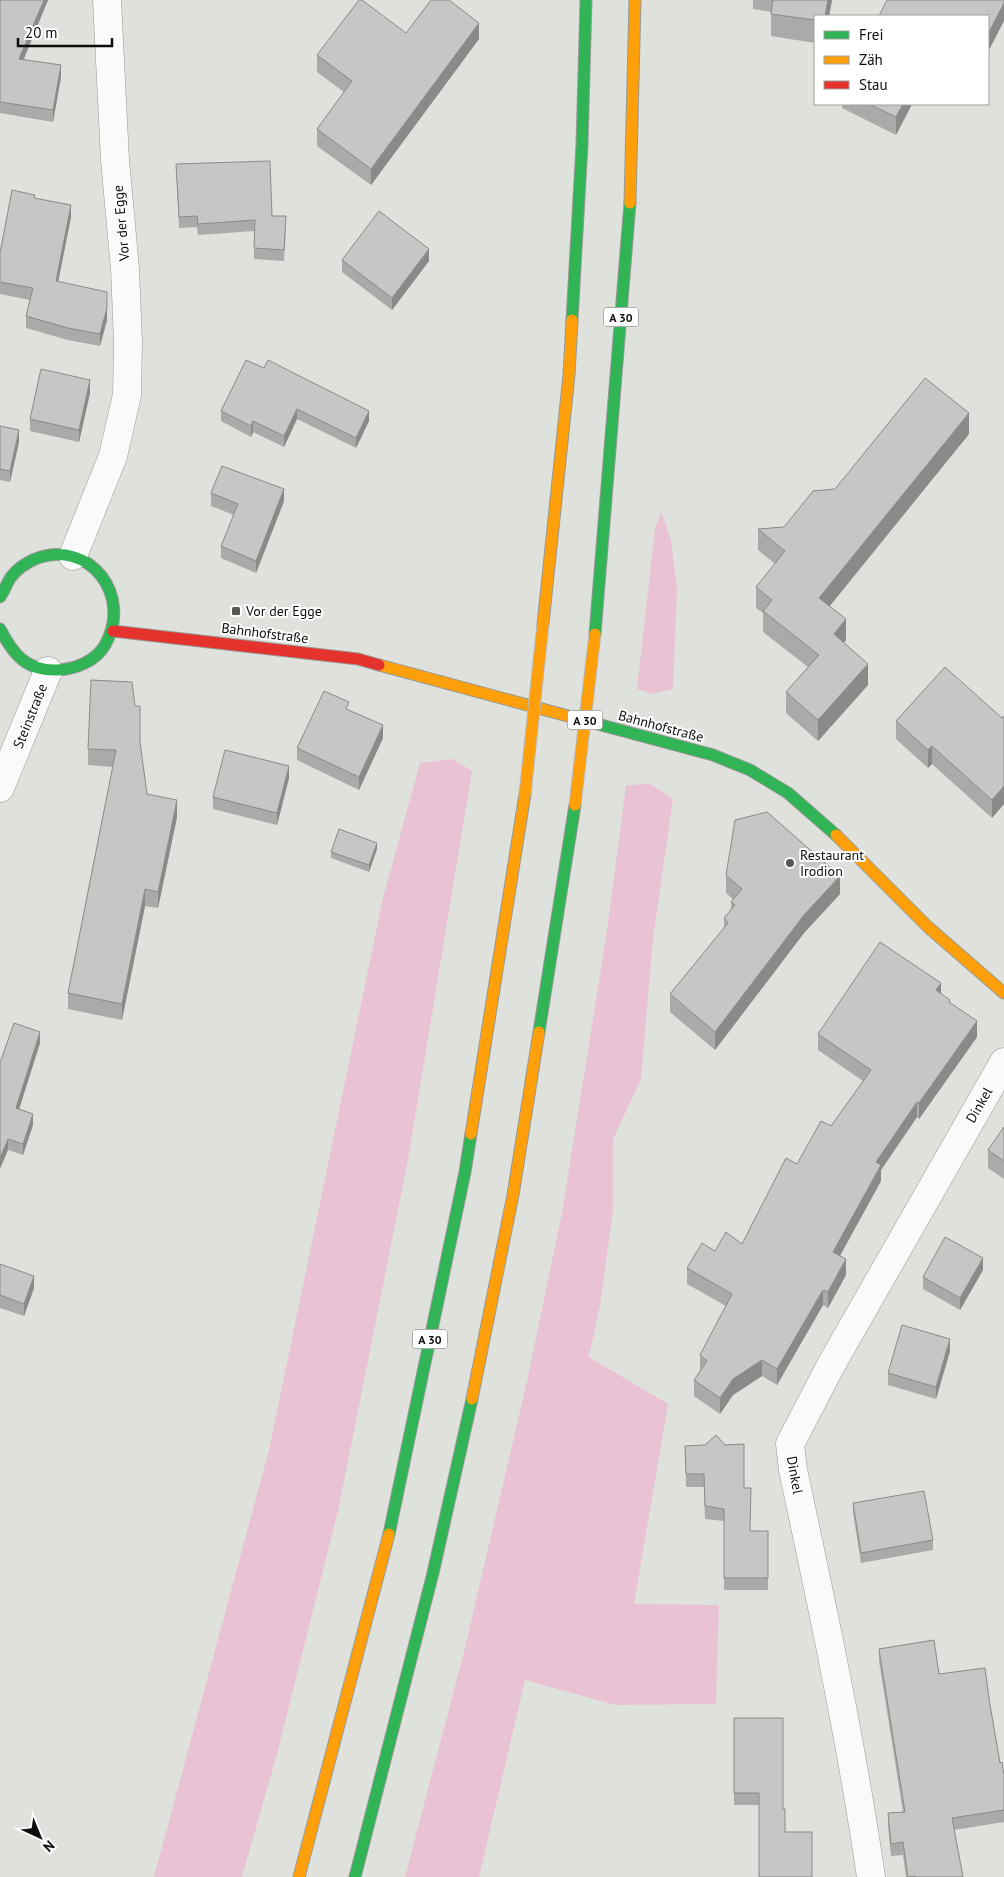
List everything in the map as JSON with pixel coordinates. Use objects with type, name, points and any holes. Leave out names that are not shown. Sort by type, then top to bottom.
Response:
[{"type":"main road","name":"A 30","points":[[300,1877],[389,1535],[465,1172],[525,794],[569,375],[582,144],[586,0]]},
{"type":"main road","name":"A 30","points":[[355,1877],[433,1573],[475,1384],[513,1195],[575,805],[595,634],[632,180],[635,0]]},
{"type":"main road","points":[[0,597],[5,584],[17,568],[34,558],[53,553],[73,556],[90,564],[104,577],[112,593],[116,612],[113,631],[106,645],[94,658],[80,666],[64,671],[48,671],[30,666],[15,655],[4,640],[0,629]]},
{"type":"main road","name":"Bahnhofstraße","points":[[113,631],[358,659],[712,755],[750,770],[788,793],[833,832],[928,927],[1004,993]]},
{"type":"street","name":"Vor der Egge","points":[[73,556],[114,456],[127,396],[128,342],[125,269],[115,160],[107,0]]},
{"type":"street","name":"Steinstraße","points":[[0,788],[48,671]]},
{"type":"street","name":"Dinkel","points":[[871,1877],[862,1814],[831,1644],[793,1470],[790,1444],[836,1357],[1004,1062]]},
{"type":"shaded area","points":[[661,511],[671,540],[677,588],[673,689],[652,694],[637,689],[655,529]]},
{"type":"shaded area","points":[[452,759],[472,771],[408,1160],[338,1511],[277,1754],[242,1877],[154,1877],[269,1450],[383,898],[420,763]]},
{"type":"shaded area","points":[[649,783],[673,799],[653,939],[641,1079],[613,1139],[613,1210],[600,1305],[589,1357],[668,1404],[634,1604],[719,1605],[716,1704],[616,1705],[525,1680],[479,1877],[405,1877],[464,1652],[527,1381],[562,1213],[606,937],[626,786]]},
{"type":"building","points":[[0,0],[44,0],[19,59],[61,65],[53,110],[0,102]]},
{"type":"building","points":[[359,0],[362,0],[406,33],[431,0],[449,0],[479,23],[371,169],[317,129],[352,81],[317,55]]},
{"type":"building","points":[[773,0],[828,0],[825,15],[814,15],[814,20],[771,14]]},
{"type":"building","points":[[887,0],[1004,0],[989,32],[989,15],[880,15]]},
{"type":"building","points":[[871,105],[902,105],[896,117]]},
{"type":"building","points":[[270,161],[272,216],[286,216],[284,250],[254,248],[255,220],[198,224],[197,216],[179,217],[176,164]]},
{"type":"building","points":[[12,190],[35,195],[34,198],[71,205],[56,281],[107,292],[107,308],[100,334],[68,328],[26,316],[33,288],[0,282],[0,253]]},
{"type":"building","points":[[379,211],[429,249],[392,298],[342,260]]},
{"type":"building","points":[[246,360],[264,368],[268,360],[369,411],[356,438],[297,409],[284,436],[253,421],[251,426],[221,411]]},
{"type":"building","points":[[41,369],[90,380],[79,430],[30,419]]},
{"type":"building","points":[[925,378],[969,413],[819,598],[846,619],[834,634],[868,664],[818,720],[786,692],[819,655],[763,611],[772,600],[756,587],[785,551],[758,529],[784,527],[813,491],[835,489]]},
{"type":"building","points":[[0,426],[19,430],[10,471],[0,469]]},
{"type":"building","points":[[222,466],[284,489],[256,561],[221,546],[238,504],[211,493]]},
{"type":"building","points":[[945,667],[1002,718],[1004,716],[1004,786],[992,800],[932,746],[928,750],[896,721]]},
{"type":"building","points":[[91,680],[132,682],[135,706],[140,706],[140,742],[147,794],[177,800],[158,892],[145,889],[122,1004],[68,993],[116,750],[88,749]]},
{"type":"building","points":[[324,691],[349,702],[346,709],[383,725],[359,777],[297,748]]},
{"type":"building","points":[[225,750],[289,766],[277,813],[213,797]]},
{"type":"building","points":[[767,812],[840,876],[804,915],[715,1032],[670,994],[728,923],[724,918],[735,905],[731,902],[742,889],[726,875],[735,820]]},
{"type":"building","points":[[339,829],[377,843],[369,865],[331,852]]},
{"type":"building","points":[[880,942],[941,983],[936,990],[950,1000],[949,1002],[977,1021],[919,1103],[917,1102],[876,1162],[881,1165],[833,1252],[846,1259],[828,1292],[823,1290],[777,1369],[762,1360],[733,1379],[720,1398],[694,1380],[707,1361],[700,1355],[732,1294],[687,1268],[702,1243],[715,1251],[726,1232],[742,1244],[786,1158],[797,1164],[821,1121],[831,1126],[871,1070],[818,1034]]},
{"type":"building","points":[[14,1023],[40,1032],[16,1108],[33,1114],[23,1144],[8,1139],[0,1158],[0,1063]]},
{"type":"building","points":[[1004,1127],[1004,1161],[988,1150]]},
{"type":"building","points":[[945,1237],[983,1258],[960,1298],[923,1277]]},
{"type":"building","points":[[0,1264],[34,1276],[24,1304],[0,1295]]},
{"type":"building","points":[[902,1325],[950,1339],[936,1387],[888,1373]]},
{"type":"building","points":[[716,1435],[725,1445],[744,1444],[744,1488],[751,1488],[750,1531],[768,1531],[768,1578],[724,1578],[724,1509],[705,1506],[704,1474],[686,1474],[685,1446],[705,1445]]},
{"type":"building","points":[[924,1491],[933,1540],[861,1553],[853,1503]]},
{"type":"building","points":[[934,1640],[939,1674],[985,1668],[1000,1763],[1002,1762],[1004,1775],[1004,1810],[952,1818],[963,1877],[908,1877],[903,1842],[891,1844],[888,1813],[905,1812],[879,1649]]},
{"type":"building","points":[[734,1718],[783,1718],[783,1809],[785,1809],[785,1832],[812,1832],[812,1877],[759,1877],[759,1793],[734,1793]]},
{"type":"traffic: fast","points":[[572,320],[582,145],[586,0]]},
{"type":"traffic: fast","points":[[595,634],[630,203]]},
{"type":"traffic: fast","points":[[0,597],[11,577],[22,566],[35,559],[55,555],[73,557],[89,564],[101,576],[110,591],[114,608],[112,626],[101,651],[85,663],[64,669],[46,670],[29,664],[10,646],[0,629]]},
{"type":"traffic: fast","points":[[590,722],[713,755],[750,770],[788,793],[836,835]]},
{"type":"traffic: fast","points":[[539,1032],[575,805]]},
{"type":"traffic: fast","points":[[389,1534],[465,1172],[471,1134]]},
{"type":"traffic: fast","points":[[355,1877],[433,1573],[472,1399]]},
{"type":"traffic: slow","points":[[630,203],[635,0]]},
{"type":"traffic: slow","points":[[543,624],[569,375],[572,320]]},
{"type":"traffic: slow","points":[[525,794],[543,624]]},
{"type":"traffic: slow","points":[[575,805],[595,634]]},
{"type":"traffic: slow","points":[[379,665],[590,722]]},
{"type":"traffic: slow","points":[[471,1134],[525,794]]},
{"type":"traffic: slow","points":[[836,835],[928,927],[1004,993]]},
{"type":"traffic: slow","points":[[472,1399],[513,1195],[539,1032]]},
{"type":"traffic: slow","points":[[299,1877],[389,1534]]},
{"type":"traffic: jam","points":[[113,631],[358,659],[379,665]]},
{"type":"place","name":"Vor der Egge","points":[[236,611]]},
{"type":"place","name":"Restaurant Irodion","points":[[790,863]]}]
